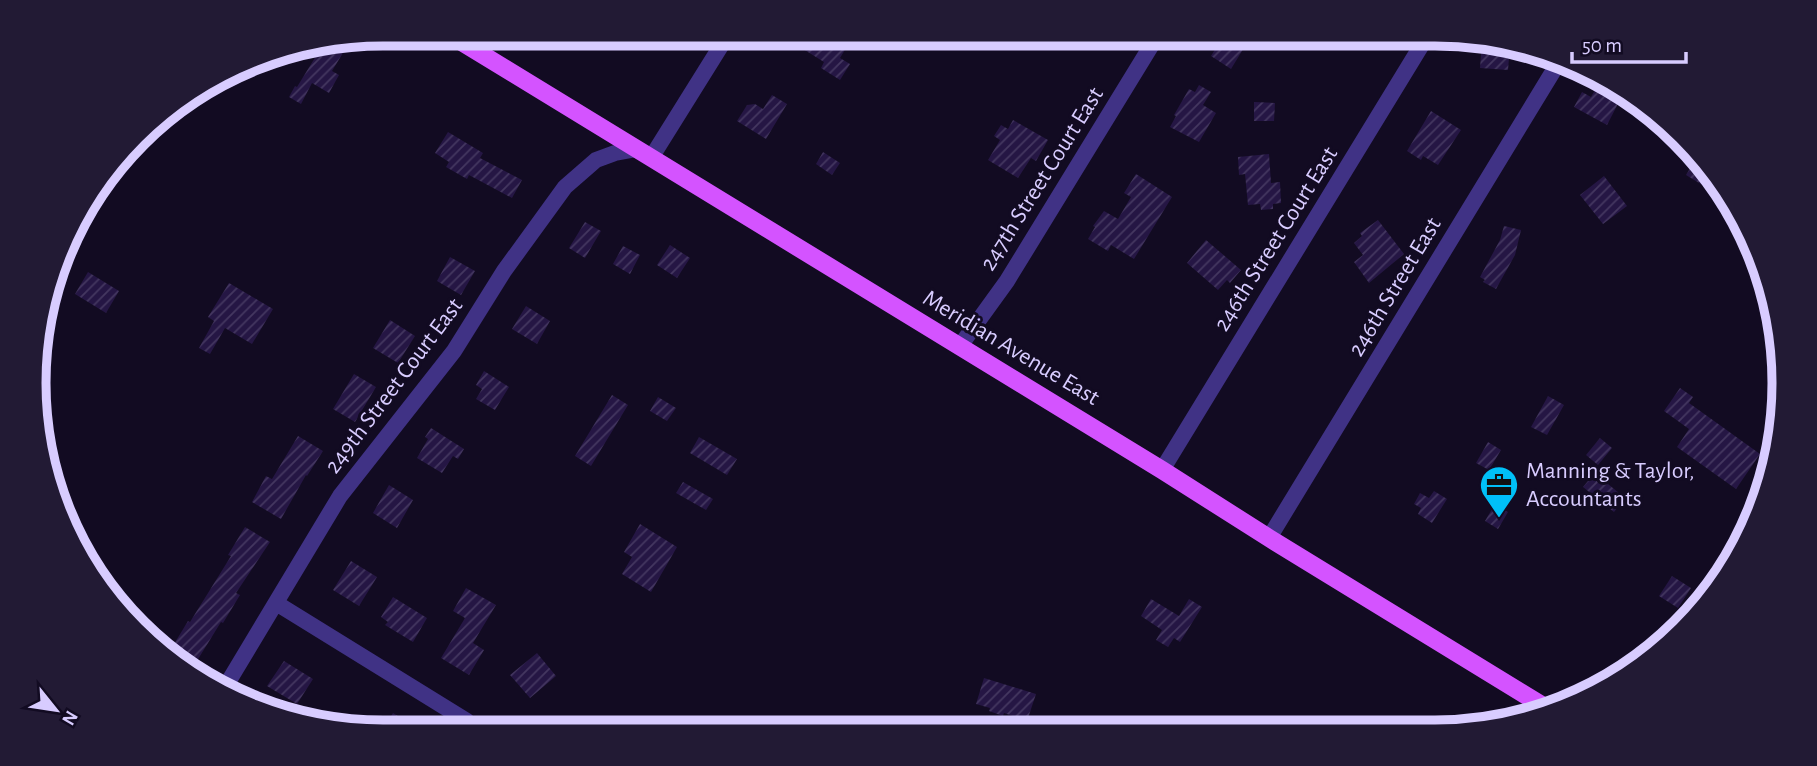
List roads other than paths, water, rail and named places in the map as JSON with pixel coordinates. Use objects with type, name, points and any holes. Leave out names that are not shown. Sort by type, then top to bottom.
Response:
[{"type":"main road","name":"Meridian Avenue East","points":[[468,46],[961,346],[1539,704]]},
{"type":"street","points":[[644,153],[720,46]]},
{"type":"street","name":"247th Street Court East","points":[[961,346],[1006,281],[1151,46]]},
{"type":"street","name":"246th Street Court East","points":[[1162,470],[1421,46]]},
{"type":"street","name":"246th Street East","points":[[1269,538],[1555,68]]},
{"type":"street","name":"249th Street Court East","points":[[228,683],[340,496],[454,351],[504,271],[553,203],[572,180],[596,160],[624,150],[644,153]]},
{"type":"street","points":[[276,603],[453,720]]},
{"type":"place","name":"Manning & Taylor, Accountants","points":[[1499,519]]}]
